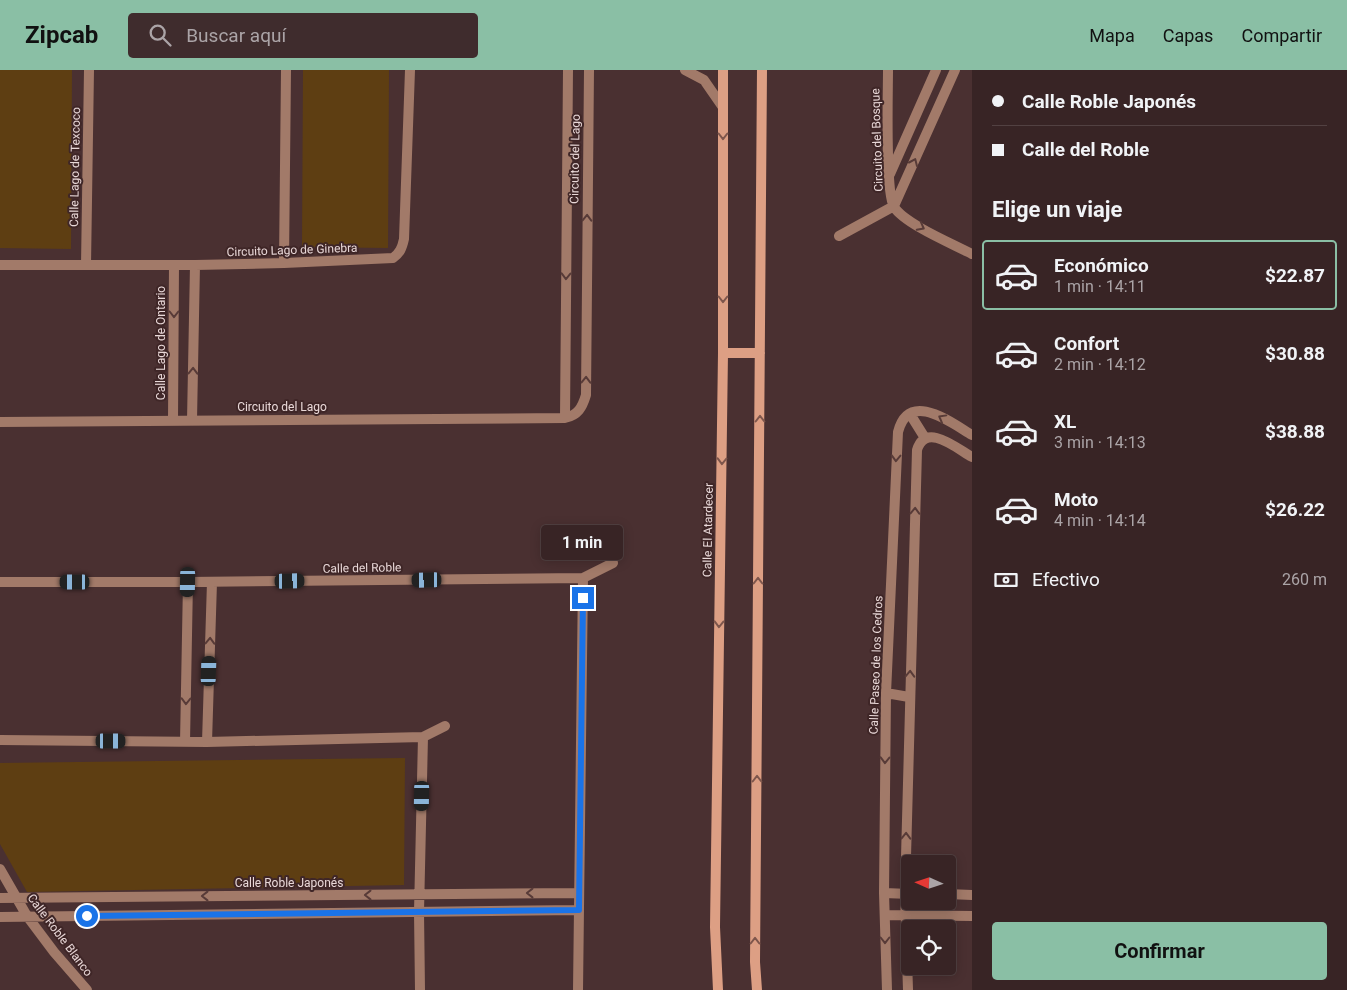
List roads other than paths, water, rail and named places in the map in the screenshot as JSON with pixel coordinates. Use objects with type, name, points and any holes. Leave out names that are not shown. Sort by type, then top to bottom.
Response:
[{"type":"street","name":"Calle Lago de Texcoco","points":[[86,265],[89,70]]},
{"type":"street","points":[[284,263],[286,70]]},
{"type":"street","name":"Circuito Lago de Ginebra","points":[[0,265],[195,265],[388,260],[398,254],[404,239],[410,70]]},
{"type":"street","name":"Circuito del Lago","points":[[565,418],[568,70]]},
{"type":"street","name":"Circuito del Lago","points":[[0,422],[565,418],[574,416],[580,410],[586,395],[589,70]]},
{"type":"street","points":[[685,70],[704,80],[722,106]]},
{"type":"street","name":"Calle El Atardecer","points":[[718,990],[715,927],[723,353],[723,70]]},
{"type":"street","points":[[757,990],[755,952],[762,70]]},
{"type":"street","name":"Circuito del Bosque","points":[[888,70],[889,176],[894,206],[906,219],[972,254]]},
{"type":"street","points":[[889,176],[936,70]]},
{"type":"street","points":[[839,236],[894,206],[955,70]]},
{"type":"street","name":"Calle Lago de Ontario","points":[[173,420],[174,265]]},
{"type":"street","points":[[192,420],[195,265]]},
{"type":"street","points":[[723,353],[760,353]]},
{"type":"street","points":[[925,438],[910,414],[916,410],[931,413],[972,435]]},
{"type":"street","name":"Calle Paseo de los Cedros","points":[[887,990],[884,893],[886,693],[898,432],[904,418],[910,414]]},
{"type":"street","points":[[908,855],[909,696],[917,450],[919,443],[931,436],[938,437],[972,457]]},
{"type":"street","points":[[578,990],[583,578],[613,563]]},
{"type":"street","name":"Calle del Roble","points":[[0,582],[583,578]]},
{"type":"street","points":[[185,742],[188,582]]},
{"type":"street","points":[[207,742],[212,582]]},
{"type":"street","points":[[886,693],[909,696]]},
{"type":"street","points":[[0,740],[207,742],[423,737],[445,726]]},
{"type":"street","points":[[420,990],[419,912],[423,737]]},
{"type":"street","name":"Calle Roble Blanco","points":[[0,869],[28,916],[54,952],[87,990]]},
{"type":"street","name":"Calle Roble Japonés","points":[[0,898],[579,893]]},
{"type":"street","points":[[884,893],[901,894]]},
{"type":"street","points":[[956,894],[972,895]]},
{"type":"street","points":[[227,914],[228,896]]},
{"type":"street","points":[[0,917],[579,910]]},
{"type":"street","points":[[906,910],[908,990]]},
{"type":"street","points":[[885,914],[972,916]]}]
